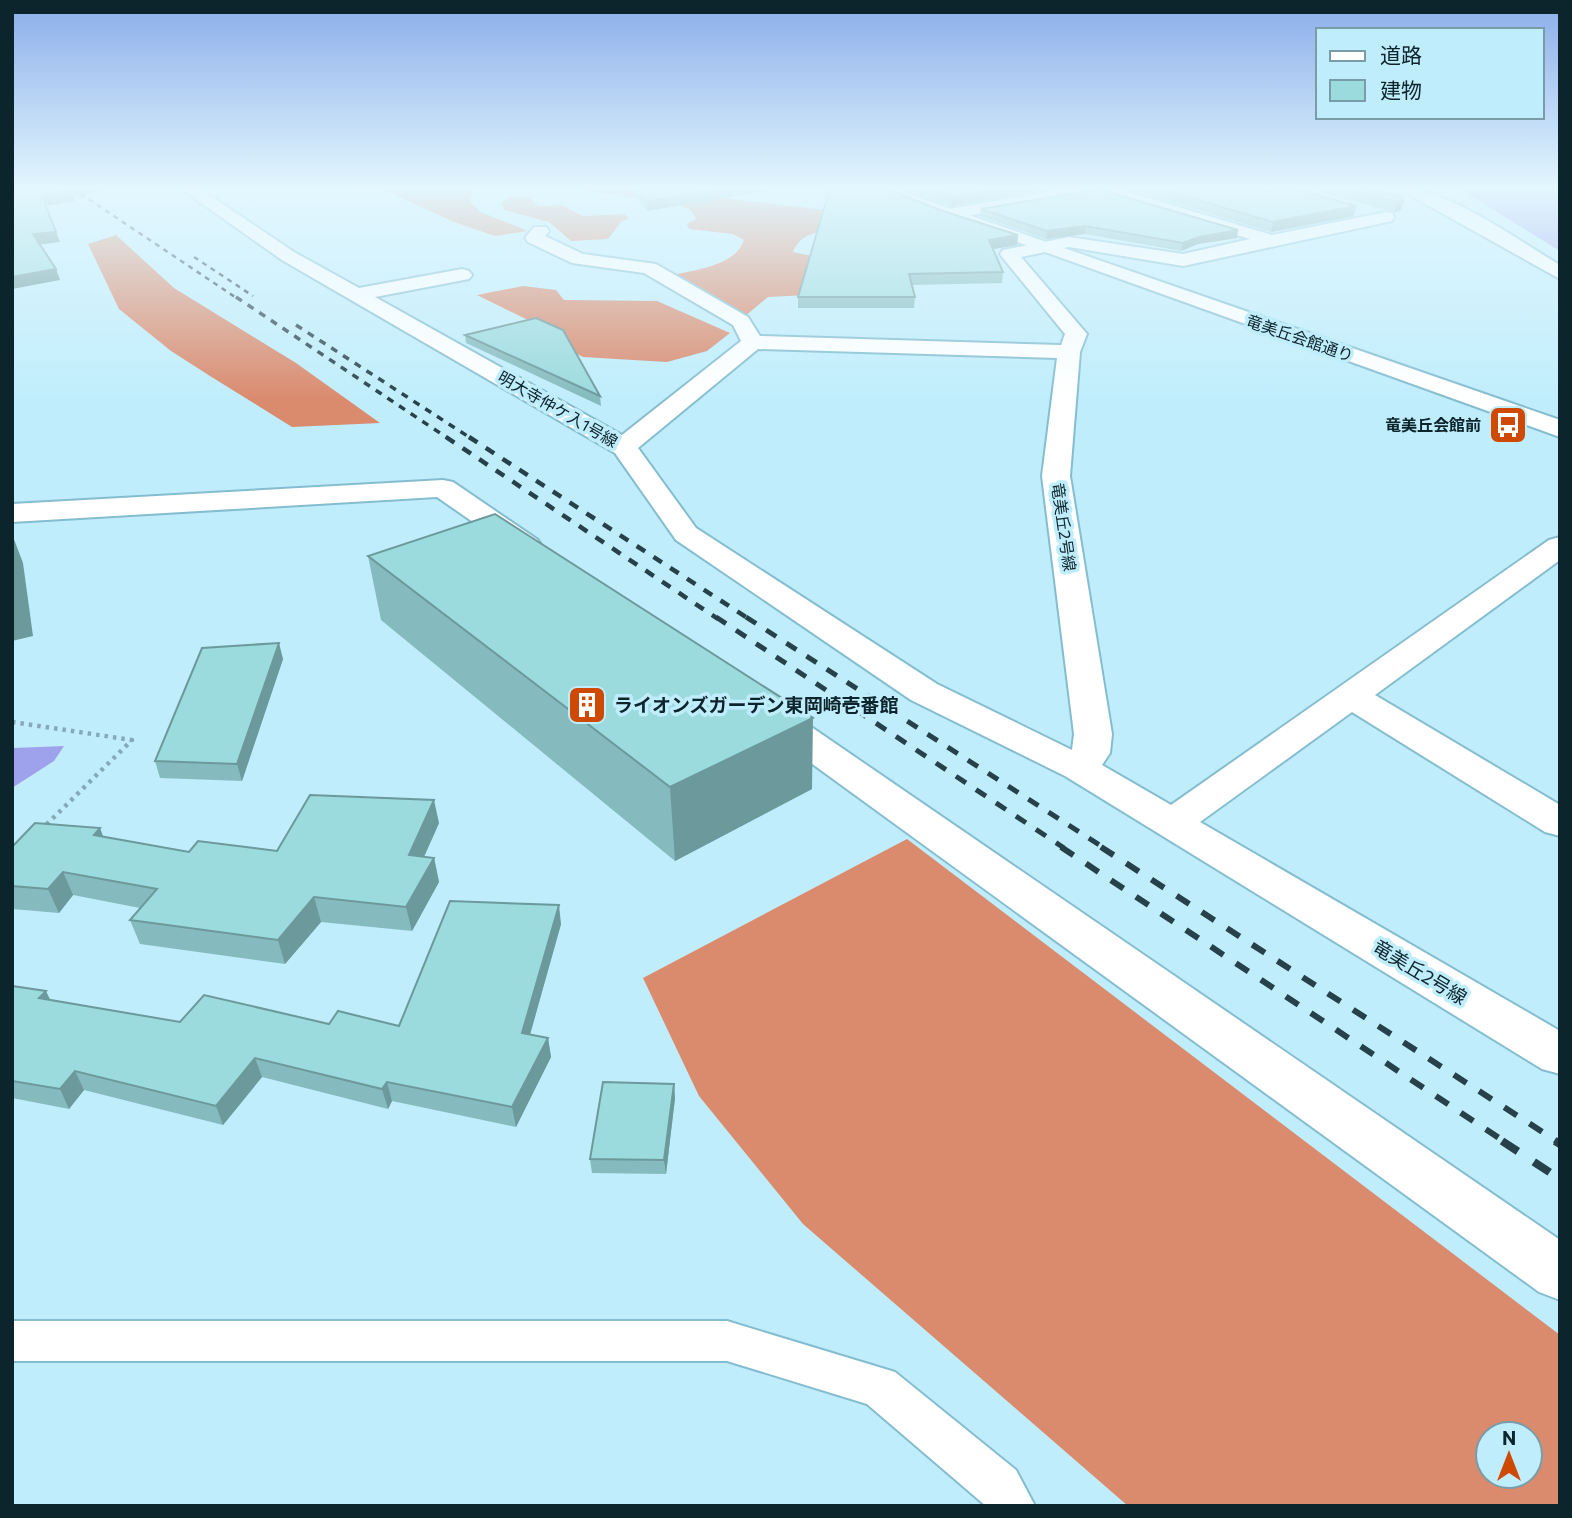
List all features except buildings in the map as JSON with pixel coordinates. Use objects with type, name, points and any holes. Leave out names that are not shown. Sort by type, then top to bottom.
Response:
[{"type":"street","name":"明大寺仲ケ入1号線","points":[[293,259],[624,447],[686,534],[923,692],[1079,768],[1171,824]]},
{"type":"street","points":[[579,259],[649,268],[741,321],[754,342]]},
{"type":"street","name":"竜美丘2号線","points":[[1013,259],[1076,334],[1069,352],[1056,476],[1093,734],[1091,753],[1079,768]]},
{"type":"street","name":"竜美丘会館通り","points":[[1072,259],[1560,429]]},
{"type":"street","points":[[1536,259],[1560,273]]},
{"type":"street","points":[[356,295],[462,275]]},
{"type":"street","points":[[624,447],[754,342],[1069,352]]},
{"type":"street","points":[[12,513],[443,488],[557,567]]},
{"type":"street","points":[[1171,824],[1560,546]]},
{"type":"street","points":[[739,694],[1560,1273]]},
{"type":"street","points":[[1351,696],[1560,823]]},
{"type":"street","name":"竜美丘2号線","points":[[1171,824],[1560,1055]]},
{"type":"lane","points":[[12,1341],[727,1341],[880,1387],[1000,1486],[1012,1506]]},
{"type":"path","points":[[12,722],[132,740],[40,831]]},
{"type":"shaded area","points":[[95,259],[142,259],[174,288],[296,363],[380,423],[292,427],[171,351],[119,309]]},
{"type":"shaded area","points":[[727,259],[812,259],[807,295],[768,297],[744,317],[665,277]]},
{"type":"shaded area","points":[[523,286],[556,290],[564,300],[657,301],[730,333],[707,351],[667,362],[583,357],[549,340],[528,320],[477,295]]},
{"type":"shaded area","points":[[907,839],[1560,1335],[1560,1506],[1128,1506],[803,1224],[699,1096],[643,978]]},
{"type":"water","points":[[64,746],[54,761],[12,788],[12,748]]},
{"type":"railway","points":[[178,259],[238,299]]},
{"type":"railway","points":[[197,259],[253,296]]},
{"type":"railway","points":[[236,297],[446,437]]},
{"type":"railway","points":[[296,325],[472,439]]},
{"type":"railway","points":[[446,437],[718,619]]},
{"type":"railway","points":[[469,437],[749,619]]},
{"type":"railway","points":[[716,617],[1064,848]]},
{"type":"railway","points":[[746,617],[1104,848]]},
{"type":"railway","points":[[1061,847],[1505,1142]]},
{"type":"railway","points":[[1101,847],[1558,1142]]},
{"type":"railway","points":[[1502,1141],[1560,1179]]},
{"type":"railway","points":[[1555,1141],[1560,1144]]},
{"type":"place","name":"竜美丘会館前","points":[[1508,425]]},
{"type":"place","name":"ライオンズガーデン東岡崎壱番館","points":[[587,705]]}]
